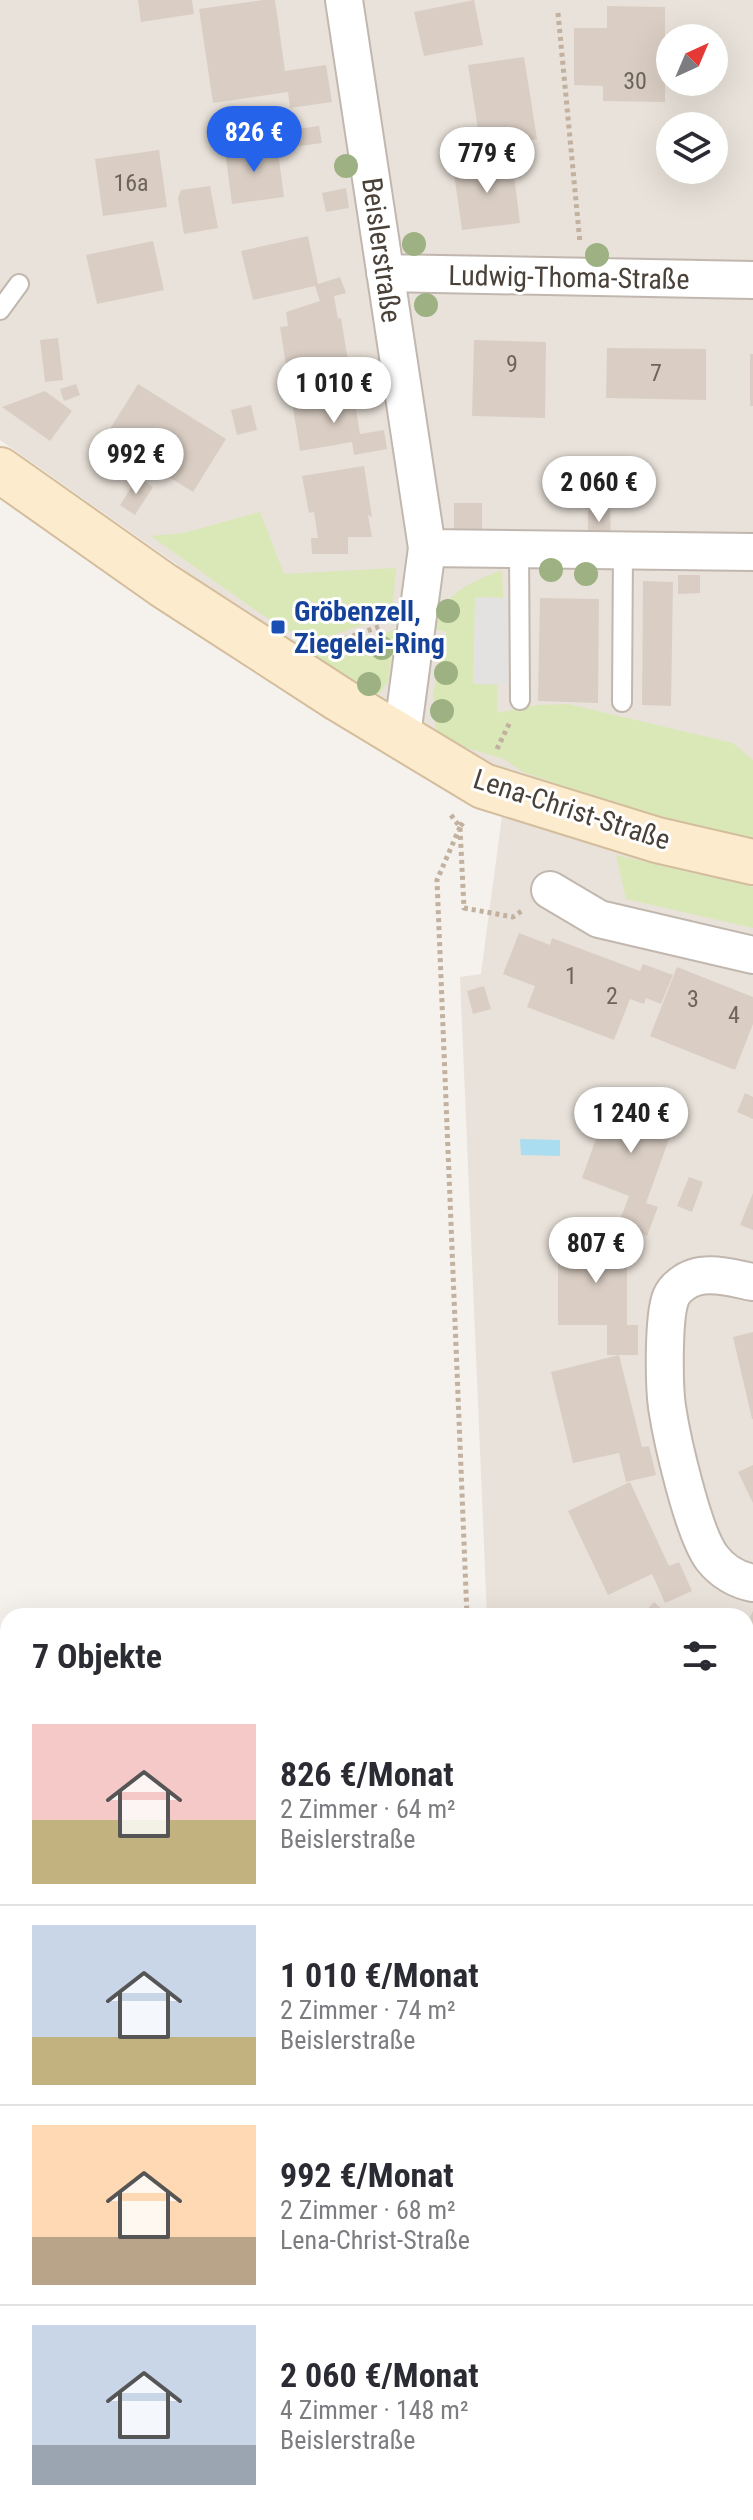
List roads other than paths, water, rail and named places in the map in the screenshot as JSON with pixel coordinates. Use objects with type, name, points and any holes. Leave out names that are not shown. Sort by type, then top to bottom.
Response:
[{"type":"street","name":"Beislerstraße","points":[[344,0],[427,548],[402,735]]},
{"type":"street","name":"Ludwig-Thoma-Straße","points":[[385,273],[753,280]]},
{"type":"street","name":"Lena-Christ-Straße","points":[[0,470],[163,585],[339,699],[483,786],[657,840],[753,862]]},
{"type":"street","points":[[427,548],[753,552]]},
{"type":"street","points":[[550,890],[599,919],[753,955]]},
{"type":"street","points":[[753,1282],[702,1275],[685,1281],[672,1294],[666,1315],[666,1405],[700,1535],[712,1558],[730,1575],[753,1583]]},
{"type":"lane","points":[[0,310],[19,284]]},
{"type":"lane","points":[[519,549],[520,700]]},
{"type":"lane","points":[[622,702],[623,550]]},
{"type":"water","points":[[520,1139],[560,1140],[560,1156],[521,1155]]},
{"type":"place","name":"Gröbenzell, Ziegelei-Ring","points":[[278,627]]}]
